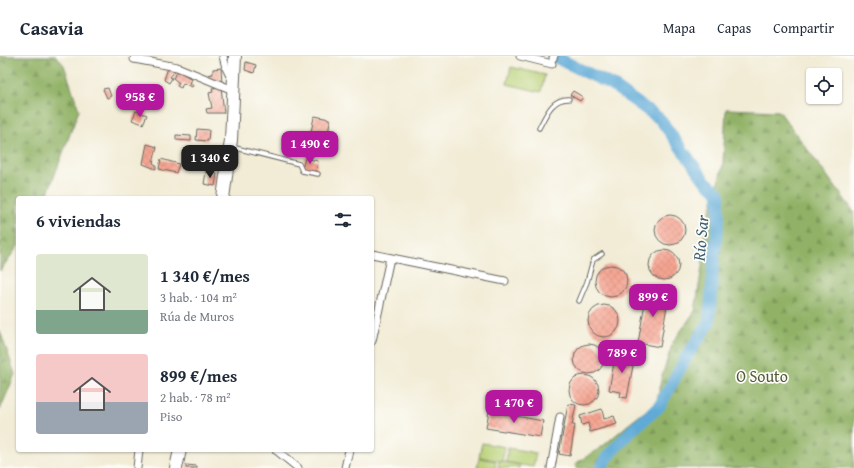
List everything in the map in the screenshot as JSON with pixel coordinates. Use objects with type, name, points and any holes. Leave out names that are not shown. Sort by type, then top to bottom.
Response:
[{"type":"main road","points":[[223,196],[230,147],[234,86],[232,57]]},
{"type":"main road","points":[[176,468],[180,452]]},
{"type":"street","points":[[520,56],[553,59]]},
{"type":"street","points":[[134,59],[177,67],[234,86]]},
{"type":"street","points":[[374,254],[506,282]]},
{"type":"street","points":[[374,332],[390,258]]},
{"type":"street","points":[[551,468],[560,417]]},
{"type":"street","points":[[137,468],[139,452]]},
{"type":"street","points":[[278,452],[298,468]]},
{"type":"street","points":[[345,468],[349,452]]},
{"type":"lane","points":[[539,128],[554,104],[563,99],[569,99]]},
{"type":"lane","points":[[230,147],[299,164],[302,171],[318,174]]},
{"type":"lane","points":[[579,301],[593,260],[602,254]]},
{"type":"green space","points":[[0,56],[56,56],[64,65],[79,110],[47,196],[16,196],[16,249],[0,271]]},
{"type":"green space","points":[[511,67],[545,75],[541,92],[507,84]]},
{"type":"green space","name":"O Souto","points":[[726,109],[779,111],[854,212],[854,468],[576,468],[575,464],[603,446],[657,402],[661,379],[673,342],[695,311],[702,267],[705,229],[723,165]]},
{"type":"green space","points":[[0,331],[15,374],[0,410]]},
{"type":"green space","points":[[482,443],[505,447],[502,461],[479,457]]},
{"type":"green space","points":[[508,448],[536,453],[533,467],[506,462]]},
{"type":"green space","points":[[479,458],[496,461],[495,468],[477,468]]},
{"type":"green space","points":[[499,461],[520,465],[519,468],[498,468]]},
{"type":"building","points":[[246,62],[256,65],[254,73],[245,70]]},
{"type":"building","points":[[168,68],[175,71],[170,77],[172,78],[169,83],[164,80]]},
{"type":"building","points":[[221,68],[222,84],[209,79],[208,75],[213,74],[213,69]]},
{"type":"building","points":[[178,71],[192,79],[190,83],[193,85],[192,87],[183,83],[181,88],[177,86],[179,83],[173,78]]},
{"type":"building","points":[[221,87],[224,113],[207,113],[206,109],[212,108],[209,93],[213,92],[212,88]]},
{"type":"building","points":[[108,88],[111,96],[107,98],[103,89]]},
{"type":"building","points":[[573,91],[583,97],[580,101],[570,95]]},
{"type":"building","points":[[136,111],[147,115],[143,124],[132,120]]},
{"type":"building","points":[[315,116],[329,119],[330,121],[328,135],[326,137],[322,136],[321,141],[312,139],[313,134],[311,132]]},
{"type":"building","points":[[197,129],[209,130],[208,141],[196,140]]},
{"type":"building","points":[[176,135],[191,136],[191,141],[176,140]]},
{"type":"building","points":[[147,144],[157,147],[153,163],[156,165],[156,169],[143,164]]},
{"type":"building","points":[[305,158],[318,161],[316,172],[302,169]]},
{"type":"building","points":[[161,159],[179,164],[176,173],[159,169]]},
{"type":"building","points":[[206,172],[217,174],[215,186],[204,184]]},
{"type":"building","points":[[670,215],[681,219],[685,230],[681,241],[670,245],[659,241],[655,230],[659,219]]},
{"type":"building","points":[[664,250],[675,254],[679,265],[675,276],[664,280],[653,276],[649,265],[653,254]]},
{"type":"building","points":[[608,265],[614,265],[623,269],[627,281],[623,293],[614,297],[608,297],[599,293],[595,284],[595,278],[599,269]]},
{"type":"building","points":[[642,289],[669,294],[660,347],[638,343],[646,297],[641,296]]},
{"type":"building","points":[[601,305],[607,305],[616,309],[620,321],[616,333],[607,337],[601,337],[592,333],[588,324],[588,318],[592,309]]},
{"type":"building","points":[[589,344],[600,348],[604,359],[600,370],[589,374],[578,370],[574,359],[578,348]]},
{"type":"building","points":[[616,352],[635,355],[627,398],[620,397],[621,392],[609,390]]},
{"type":"building","points":[[584,375],[595,379],[599,390],[595,401],[584,405],[573,401],[569,390],[573,379]]},
{"type":"building","points":[[568,404],[576,405],[572,425],[575,425],[570,456],[559,454]]},
{"type":"building","points":[[602,409],[604,419],[614,416],[617,424],[590,432],[588,423],[582,425],[580,416]]},
{"type":"building","points":[[489,411],[543,421],[540,437],[486,428]]},
{"type":"building","points":[[186,465],[197,466],[197,468],[186,468]]},
{"type":"waterway","name":"Río Sar","points":[[553,56],[612,85],[660,119],[705,181],[719,193],[719,220],[714,258],[709,323],[687,356],[659,407],[631,431],[607,457],[601,468]]}]
